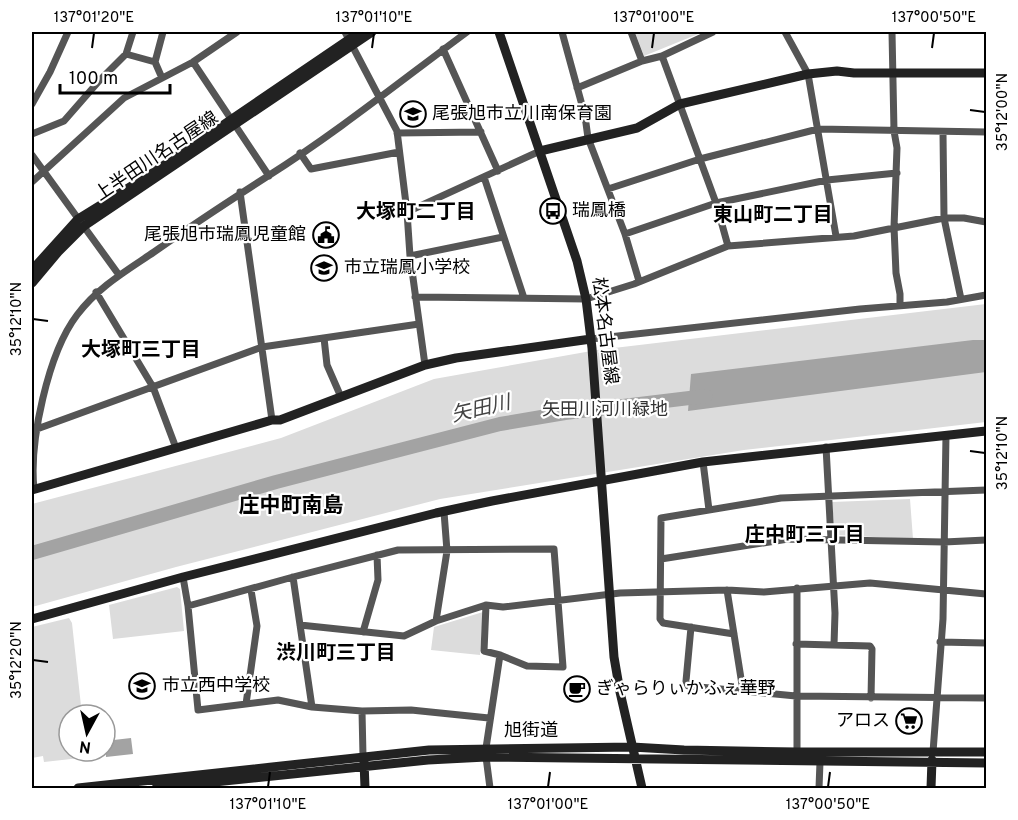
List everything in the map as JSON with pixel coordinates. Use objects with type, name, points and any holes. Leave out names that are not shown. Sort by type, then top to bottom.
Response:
[{"type":"street","points":[[32,104],[68,32]]},
{"type":"street","points":[[32,134],[64,121],[126,54],[133,32]]},
{"type":"street","points":[[162,78],[155,62],[163,32]]},
{"type":"street","points":[[32,182],[124,98],[192,62],[237,32]]},
{"type":"street","name":"上半田川名古屋線","points":[[32,270],[81,222],[233,122],[360,32]]},
{"type":"street","name":"上半田川名古屋線","points":[[349,39],[372,32]]},
{"type":"street","points":[[467,32],[379,98],[268,176],[240,192],[96,292],[67,329],[52,367],[33,453],[33,489],[272,420],[280,420],[425,365],[456,358],[900,305],[947,302],[987,295]]},
{"type":"street","name":"松本名古屋線","points":[[499,32],[577,261],[586,299],[592,343],[600,482],[616,672],[642,789]]},
{"type":"street","points":[[562,32],[585,116],[588,138],[625,234],[639,281]]},
{"type":"street","points":[[632,32],[642,61]]},
{"type":"street","points":[[577,88],[642,61],[662,56],[713,32]]},
{"type":"street","points":[[786,32],[808,74],[836,236]]},
{"type":"street","points":[[892,32],[897,173],[894,226],[900,305]]},
{"type":"street","points":[[349,39],[398,133],[410,256],[425,365]]},
{"type":"street","points":[[443,49],[498,171]]},
{"type":"street","points":[[126,54],[155,62]]},
{"type":"street","points":[[662,56],[716,203],[728,246]]},
{"type":"street","points":[[192,62],[268,176]]},
{"type":"street","points":[[407,212],[540,151],[637,128],[680,104],[808,74],[837,71],[987,74]]},
{"type":"street","points":[[608,189],[700,159],[818,129],[987,132]]},
{"type":"street","points":[[398,133],[481,132]]},
{"type":"street","points":[[943,133],[944,218],[961,299]]},
{"type":"street","points":[[300,153],[311,169],[399,152]]},
{"type":"street","points":[[32,155],[119,275]]},
{"type":"street","points":[[625,234],[716,203],[827,180],[897,173]]},
{"type":"street","points":[[484,177],[524,298]]},
{"type":"street","points":[[240,192],[272,420]]},
{"type":"street","points":[[415,297],[586,299],[728,246],[854,236],[894,226],[944,218],[964,218],[987,222]]},
{"type":"street","name":"上半田川名古屋線","points":[[32,283],[81,222]]},
{"type":"street","points":[[410,256],[503,237]]},
{"type":"street","points":[[96,292],[153,387],[176,448]]},
{"type":"street","points":[[37,429],[262,348],[419,324]]},
{"type":"street","points":[[324,338],[327,365],[341,397]]},
{"type":"street","points":[[32,619],[183,577],[444,512],[703,462],[987,431]]},
{"type":"street","points":[[931,789],[944,591],[946,435]]},
{"type":"street","points":[[826,447],[835,613],[834,645]]},
{"type":"street","points":[[703,462],[709,510]]},
{"type":"street","points":[[734,634],[663,623],[660,619],[661,518],[781,498],[987,490]]},
{"type":"street","points":[[436,621],[447,551],[444,512]]},
{"type":"street","points":[[661,559],[788,538],[944,542],[987,540]]},
{"type":"street","points":[[188,606],[398,550],[554,549],[563,667],[527,666],[484,651],[486,605]]},
{"type":"street","points":[[363,632],[378,580],[377,555]]},
{"type":"street","points":[[183,577],[198,710],[278,700],[312,707],[362,711],[411,710],[489,718]]},
{"type":"street","points":[[293,577],[312,707]]},
{"type":"street","points":[[300,625],[404,636],[436,621],[486,605],[503,607],[620,593],[727,590],[764,592],[870,583],[987,594]]},
{"type":"street","points":[[796,588],[797,752]]},
{"type":"street","points":[[246,704],[256,626],[250,590]]},
{"type":"street","points":[[727,590],[743,691]]},
{"type":"street","points":[[691,627],[686,681],[688,686],[796,696],[987,698]]},
{"type":"street","points":[[940,642],[987,643]]},
{"type":"street","points":[[796,644],[866,645],[872,649],[871,698]]},
{"type":"street","points":[[490,789],[486,753],[489,718],[500,655]]},
{"type":"street","points":[[362,711],[365,789]]},
{"type":"street","name":"旭街道","points":[[156,789],[486,753],[632,747],[797,752],[987,752]]},
{"type":"street","name":"旭街道","points":[[78,789],[429,750],[636,760],[987,763]]},
{"type":"street","points":[[819,789],[820,762]]},
{"type":"green space","points":[[635,32],[703,32],[644,56]]},
{"type":"green space","name":"矢田川河川緑地","points":[[986,304],[986,422],[744,450],[440,499],[176,567],[32,607],[32,504],[281,438],[434,379],[597,350]]},
{"type":"green space","points":[[910,499],[913,539],[835,535],[832,502]]},
{"type":"green space","points":[[177,587],[180,589],[184,631],[113,639],[109,605]]},
{"type":"green space","points":[[483,612],[480,655],[431,650],[434,627]]},
{"type":"green space","points":[[69,618],[72,623],[81,703],[57,703],[57,761],[44,762],[43,756],[32,758],[32,627]]},
{"type":"shaded area","points":[[986,340],[986,372],[688,411],[691,374]]},
{"type":"shaded area","points":[[131,738],[133,754],[117,756],[117,740]]},
{"type":"waterway","name":"矢田川","points":[[32,553],[276,482],[500,424],[565,413],[706,396]]},
{"type":"place","name":"尾張旭市立川南保育園","points":[[413,114]]},
{"type":"place","name":"瑞鳳橋","points":[[553,211]]},
{"type":"place","name":"尾張旭市瑞鳳児童館","points":[[326,235]]},
{"type":"place","name":"市立瑞鳳小学校","points":[[324,268]]},
{"type":"place","name":"市立西中学校","points":[[142,686]]},
{"type":"place","name":"ぎゃらりぃかふぇ華野","points":[[577,689]]},
{"type":"place","name":"アロス","points":[[909,721]]},
{"type":"district","name":"大塚町二丁目","points":[[416,213]]},
{"type":"district","name":"東山町二丁目","points":[[773,216]]},
{"type":"district","name":"大塚町三丁目","points":[[141,351]]},
{"type":"district","name":"庄中町南島","points":[[291,506]]},
{"type":"district","name":"庄中町三丁目","points":[[805,536]]},
{"type":"district","name":"渋川町三丁目","points":[[336,654]]}]
